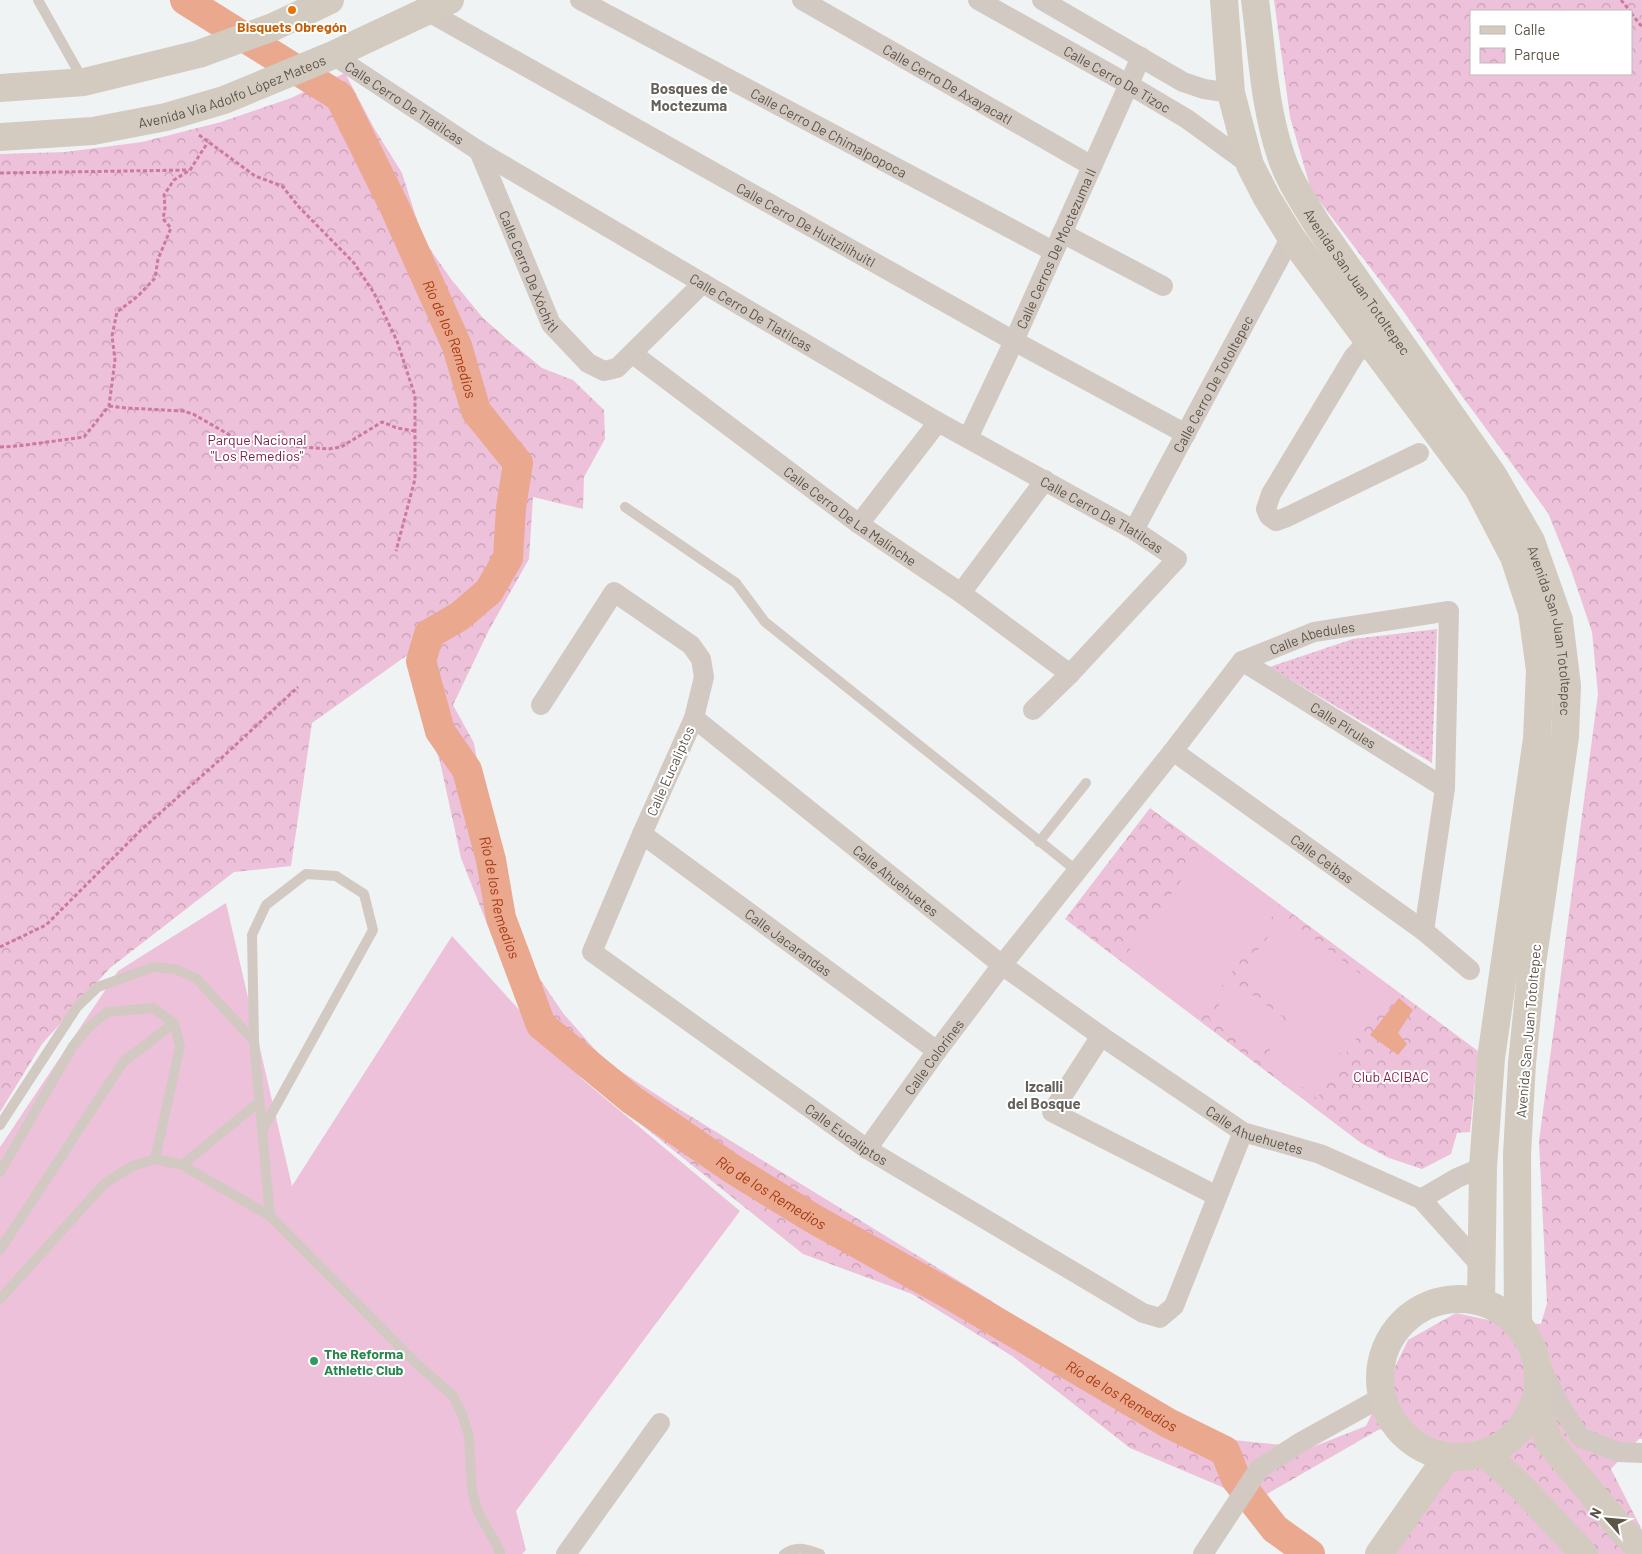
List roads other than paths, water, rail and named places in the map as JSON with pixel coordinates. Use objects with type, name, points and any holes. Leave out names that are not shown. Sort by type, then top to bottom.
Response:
[{"type":"main road","name":"Avenida San Juan Totoltepec","points":[[1224,0],[1231,92],[1250,165],[1267,198],[1291,237],[1478,488],[1514,557],[1532,612],[1540,670],[1537,739],[1491,1058],[1483,1167],[1481,1301]]},
{"type":"main road","name":"Avenida San Juan Totoltepec","points":[[1255,0],[1270,115],[1281,157],[1296,190],[1317,224],[1493,475],[1531,541],[1559,620],[1566,686],[1565,737],[1532,964],[1522,1063],[1517,1155],[1516,1264],[1518,1323],[1530,1344]]},
{"type":"main road","points":[[0,88],[84,82],[198,54],[273,27],[322,1]]},
{"type":"main road","name":"Avenida Via Adolfo López Mateos","points":[[0,137],[93,131],[166,117],[224,100],[322,60],[438,5]]},
{"type":"main road","points":[[1483,1167],[1508,1179],[1510,1218],[1516,1264]]},
{"type":"main road","points":[[1454,1298],[1481,1301],[1498,1308],[1514,1320],[1530,1344],[1539,1378],[1535,1401],[1524,1423],[1513,1436],[1507,1442],[1485,1453],[1466,1457],[1447,1457],[1429,1452],[1413,1443],[1399,1430],[1388,1415],[1382,1398],[1380,1370],[1388,1343],[1404,1321],[1427,1305],[1454,1298]]},
{"type":"main road","points":[[1535,1401],[1549,1442],[1642,1551]]},
{"type":"main road","points":[[1485,1453],[1523,1489],[1584,1554]]},
{"type":"main road","points":[[1379,1554],[1447,1457]]},
{"type":"street","name":"Calle Cerro De Chimalpopoca","points":[[580,0],[1053,251]]},
{"type":"street","name":"Calle Cerro De Axayacatl","points":[[802,0],[1092,166]]},
{"type":"street","name":"Calle Cerro De Tizoc","points":[[978,0],[1187,119],[1250,165]]},
{"type":"street","points":[[1042,0],[1183,82],[1204,89],[1231,92]]},
{"type":"street","name":"Calle Cerro De Huitzilihuitl","points":[[438,5],[1014,341],[1186,434]]},
{"type":"street","name":"Calle Cerros De Moctezuma II","points":[[968,438],[1014,341],[1141,57]]},
{"type":"street","name":"Calle Cerro De Tlatilcas","points":[[322,60],[938,422],[1134,530],[1177,559],[1070,674]]},
{"type":"street","name":"Calle Cerro De Xóchitl","points":[[479,151],[551,324],[588,363],[604,371],[617,368],[633,354]]},
{"type":"street","points":[[1062,233],[1163,286]]},
{"type":"street","name":"Calle Cerro De Totoltepec","points":[[1134,530],[1291,237]]},
{"type":"street","points":[[633,354],[703,284]]},
{"type":"street","points":[[1369,340],[1354,356],[1271,494],[1266,509],[1269,516],[1276,520],[1287,517],[1419,453]]},
{"type":"street","name":"Calle Cerro De La Malinche","points":[[633,354],[859,524],[961,593],[1070,674]]},
{"type":"street","points":[[859,524],[938,422]]},
{"type":"street","points":[[961,593],[1045,480]]},
{"type":"street","name":"Calle Eucaliptos","points":[[541,706],[614,592],[691,645],[700,659],[704,677],[694,718],[592,952],[867,1149],[1143,1313],[1160,1318],[1174,1306],[1242,1132]]},
{"type":"street","name":"Calle Abedules","points":[[1242,660],[1314,632],[1449,611],[1445,788],[1424,932]]},
{"type":"street","points":[[1002,965],[1173,751],[1242,660]]},
{"type":"street","name":"Calle Pirules","points":[[1242,660],[1445,788]]},
{"type":"street","points":[[1033,710],[1070,674]]},
{"type":"street","name":"Calle Ahuehuetes","points":[[694,718],[1002,965],[1101,1036],[1242,1132],[1320,1154],[1421,1199],[1482,1267]]},
{"type":"street","name":"Calle Ceibas","points":[[1173,751],[1424,932],[1470,970]]},
{"type":"street","name":"Calle Jacarandas","points":[[642,834],[937,1051]]},
{"type":"street","name":"Calle Colorines","points":[[867,1149],[937,1051],[1002,965]]},
{"type":"street","points":[[1101,1036],[1052,1112],[1217,1196]]},
{"type":"street","points":[[1421,1199],[1458,1178],[1483,1167]]},
{"type":"street","points":[[1530,1344],[1557,1400],[1580,1437],[1618,1452],[1642,1453]]},
{"type":"street","points":[[1209,1552],[1241,1496],[1257,1473],[1301,1442],[1382,1398]]},
{"type":"street","points":[[566,1554],[660,1423]]},
{"type":"lane","points":[[38,0],[84,82]]},
{"type":"lane","points":[[625,507],[736,583],[765,622],[1077,871]]},
{"type":"lane","points":[[1039,842],[1086,783]]},
{"type":"lane","points":[[262,1131],[373,930],[364,894],[336,876],[306,874],[266,905],[252,935],[254,1042],[259,1102],[270,1216]]},
{"type":"lane","points":[[0,1124],[77,1007],[98,987],[153,967],[175,969],[196,978],[254,1042]]},
{"type":"lane","points":[[0,1172],[73,1046],[88,1028],[107,1012],[153,1008],[174,1022],[180,1046],[155,1159]]},
{"type":"lane","points":[[0,1250],[123,1062],[174,1022]]},
{"type":"lane","points":[[182,1165],[259,1102]]},
{"type":"lane","points":[[0,1299],[104,1184],[132,1166],[155,1159],[182,1165],[270,1216],[417,1364],[453,1396],[462,1414],[469,1436],[472,1491],[478,1512],[502,1553]]},
{"type":"lane","points":[[784,1554],[792,1548],[805,1548],[820,1554]]},
{"type":"waterway","name":"Río de los Remedios","points":[[185,0],[340,97],[395,208],[457,346],[476,411],[518,463],[511,508],[508,558],[489,591],[460,616],[429,634],[421,661],[440,731],[467,770],[491,860],[501,918],[541,1025],[632,1100],[731,1168],[814,1219],[956,1298],[1168,1423],[1225,1451],[1236,1479],[1275,1529],[1310,1554]]},
{"type":"place","name":"Bisquets Obregón","points":[[292,10]]},
{"type":"place","name":"The Reforma Athletic Club","points":[[314,1361]]},
{"type":"district","name":"Bosques de Moctezuma","points":[[689,96]]},
{"type":"district","name":"Izcalli del Bosque","points":[[1044,1094]]},
{"type":"park label","name":"Parque Nacional \"Los Remedios\"","points":[[257,448]]},
{"type":"park label","name":"Club ACIBAC","points":[[1391,1076]]}]
